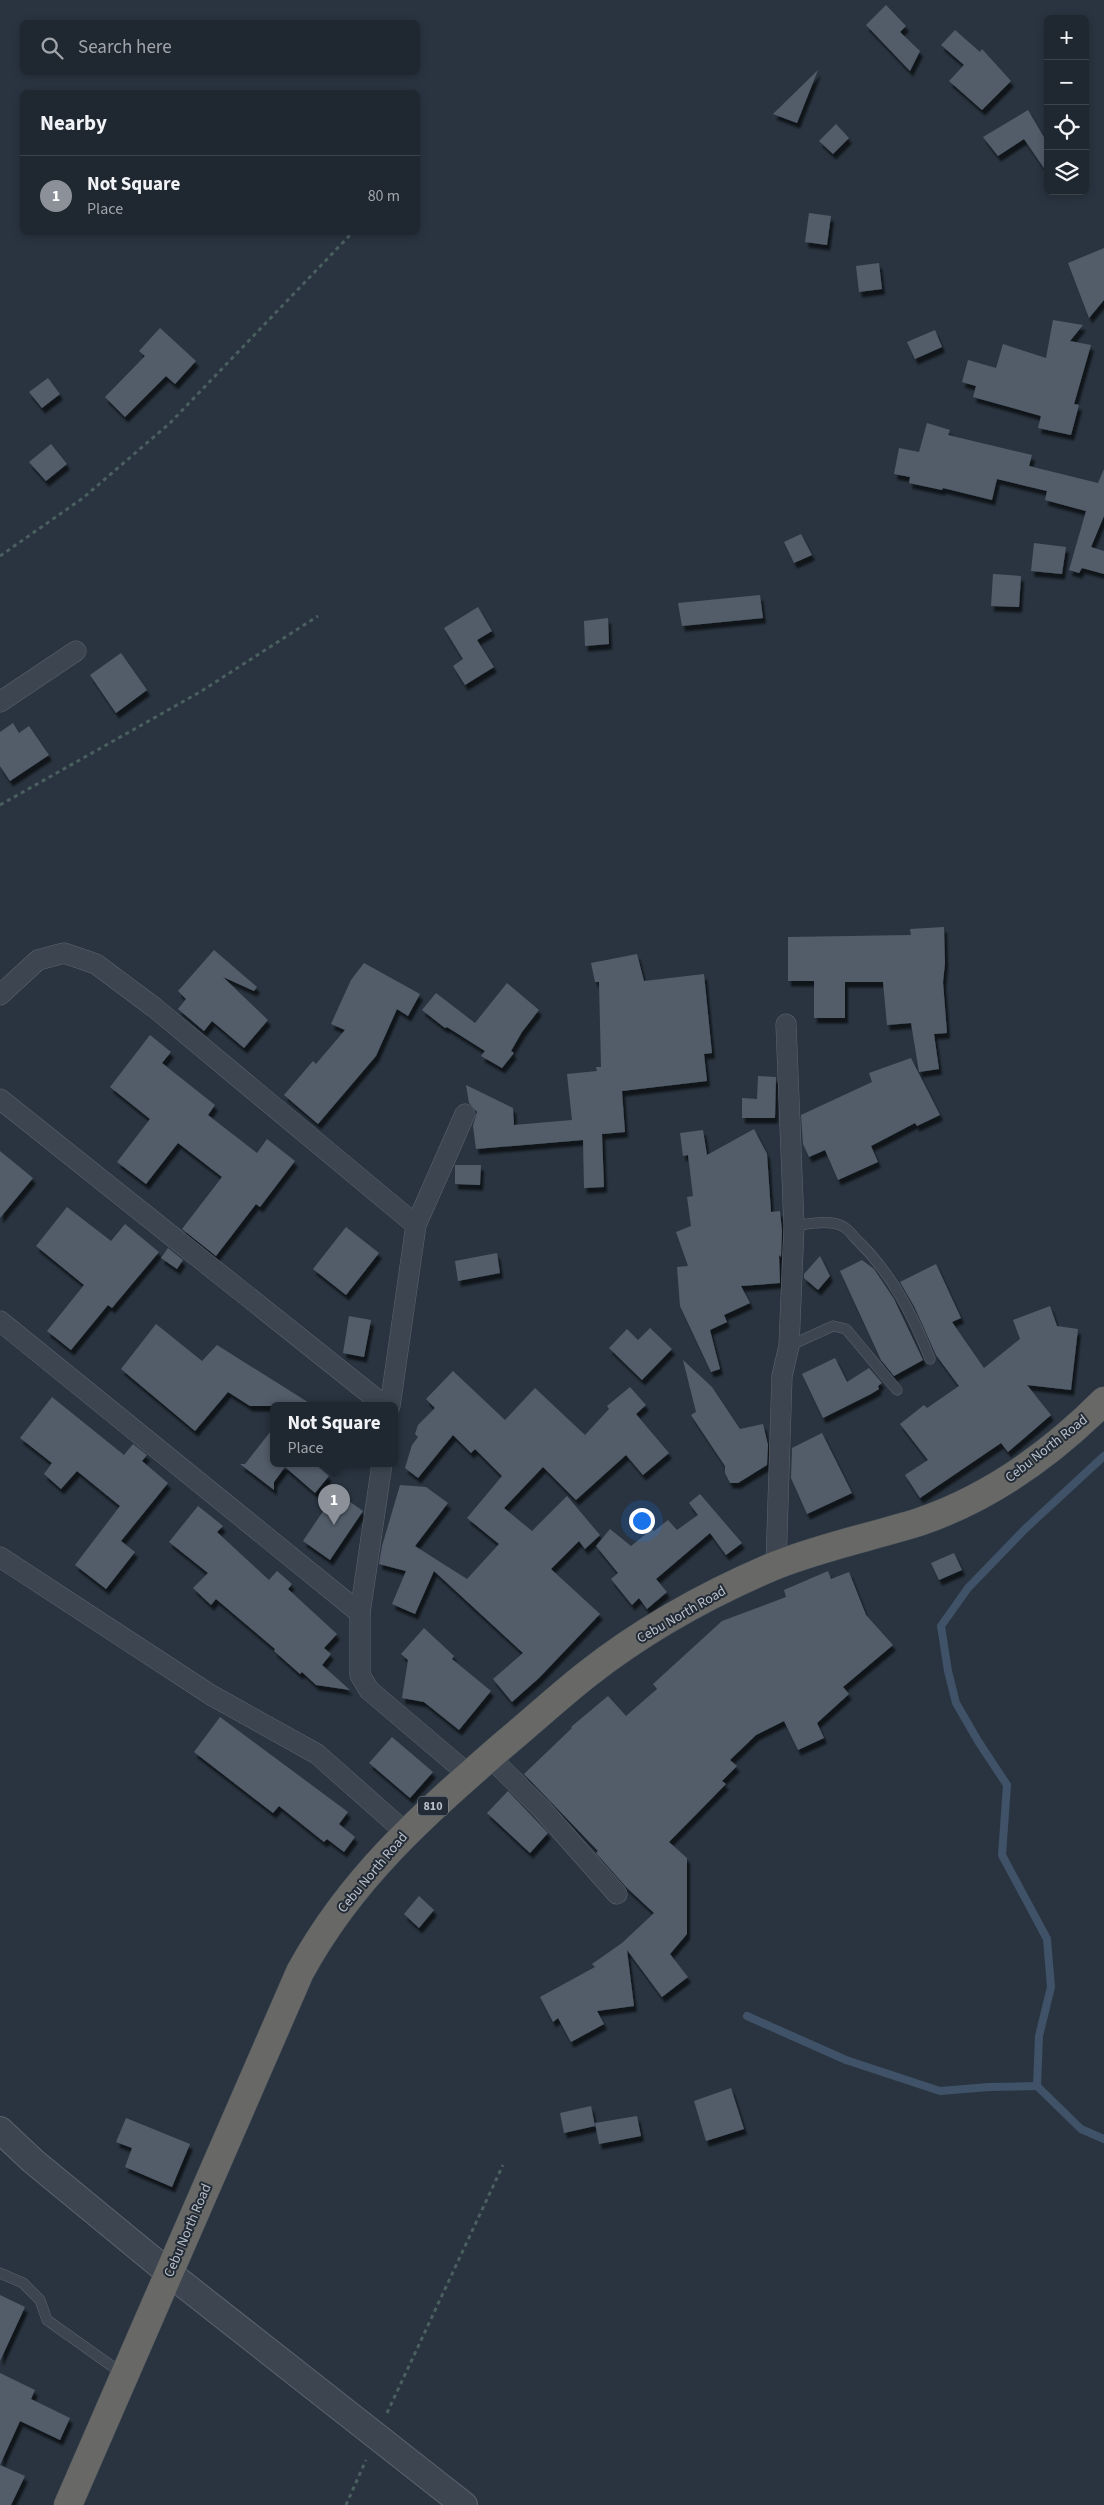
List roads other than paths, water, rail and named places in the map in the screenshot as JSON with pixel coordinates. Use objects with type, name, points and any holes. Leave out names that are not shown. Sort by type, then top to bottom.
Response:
[{"type":"highway","name":"Cebu North Road","points":[[68,2505],[276,2025],[314,1947],[344,1902],[405,1832],[468,1774],[587,1674],[641,1636],[703,1599],[776,1566],[834,1545],[920,1521],[982,1496],[1024,1468],[1104,1401]]},
{"type":"street","points":[[0,702],[76,651]]},
{"type":"street","points":[[0,995],[38,960],[64,953],[96,964],[156,1008],[416,1225]]},
{"type":"street","points":[[776,1566],[782,1376],[789,1346],[794,1226],[786,1024]]},
{"type":"street","points":[[0,1099],[380,1402]]},
{"type":"street","points":[[391,1402],[416,1225],[465,1114]]},
{"type":"street","points":[[0,1321],[360,1613]]},
{"type":"street","points":[[382,1467],[360,1613],[360,1675],[369,1690],[468,1774]]},
{"type":"street","points":[[0,1557],[211,1695],[317,1754],[405,1832]]},
{"type":"street","points":[[490,1757],[542,1809],[617,1894]]},
{"type":"street","points":[[0,2130],[33,2162],[169,2273],[464,2505]]},
{"type":"lane","points":[[794,1226],[826,1223],[843,1227],[850,1233],[868,1251],[895,1286],[914,1319],[930,1359]]},
{"type":"lane","points":[[789,1346],[833,1326],[846,1329],[897,1390]]},
{"type":"lane","points":[[0,2273],[23,2283],[40,2300],[47,2320],[124,2375]]},
{"type":"waterway","points":[[1104,1456],[1025,1529],[968,1588],[941,1626],[948,1671],[956,1703],[1007,1785],[1002,1855],[1047,1939],[1051,1987],[1039,2036],[1037,2086],[1081,2129],[1104,2139]]},
{"type":"waterway","points":[[747,2016],[846,2060],[940,2091],[1037,2086]]},
{"type":"place","name":"Not Square","points":[[334,1525]]}]
